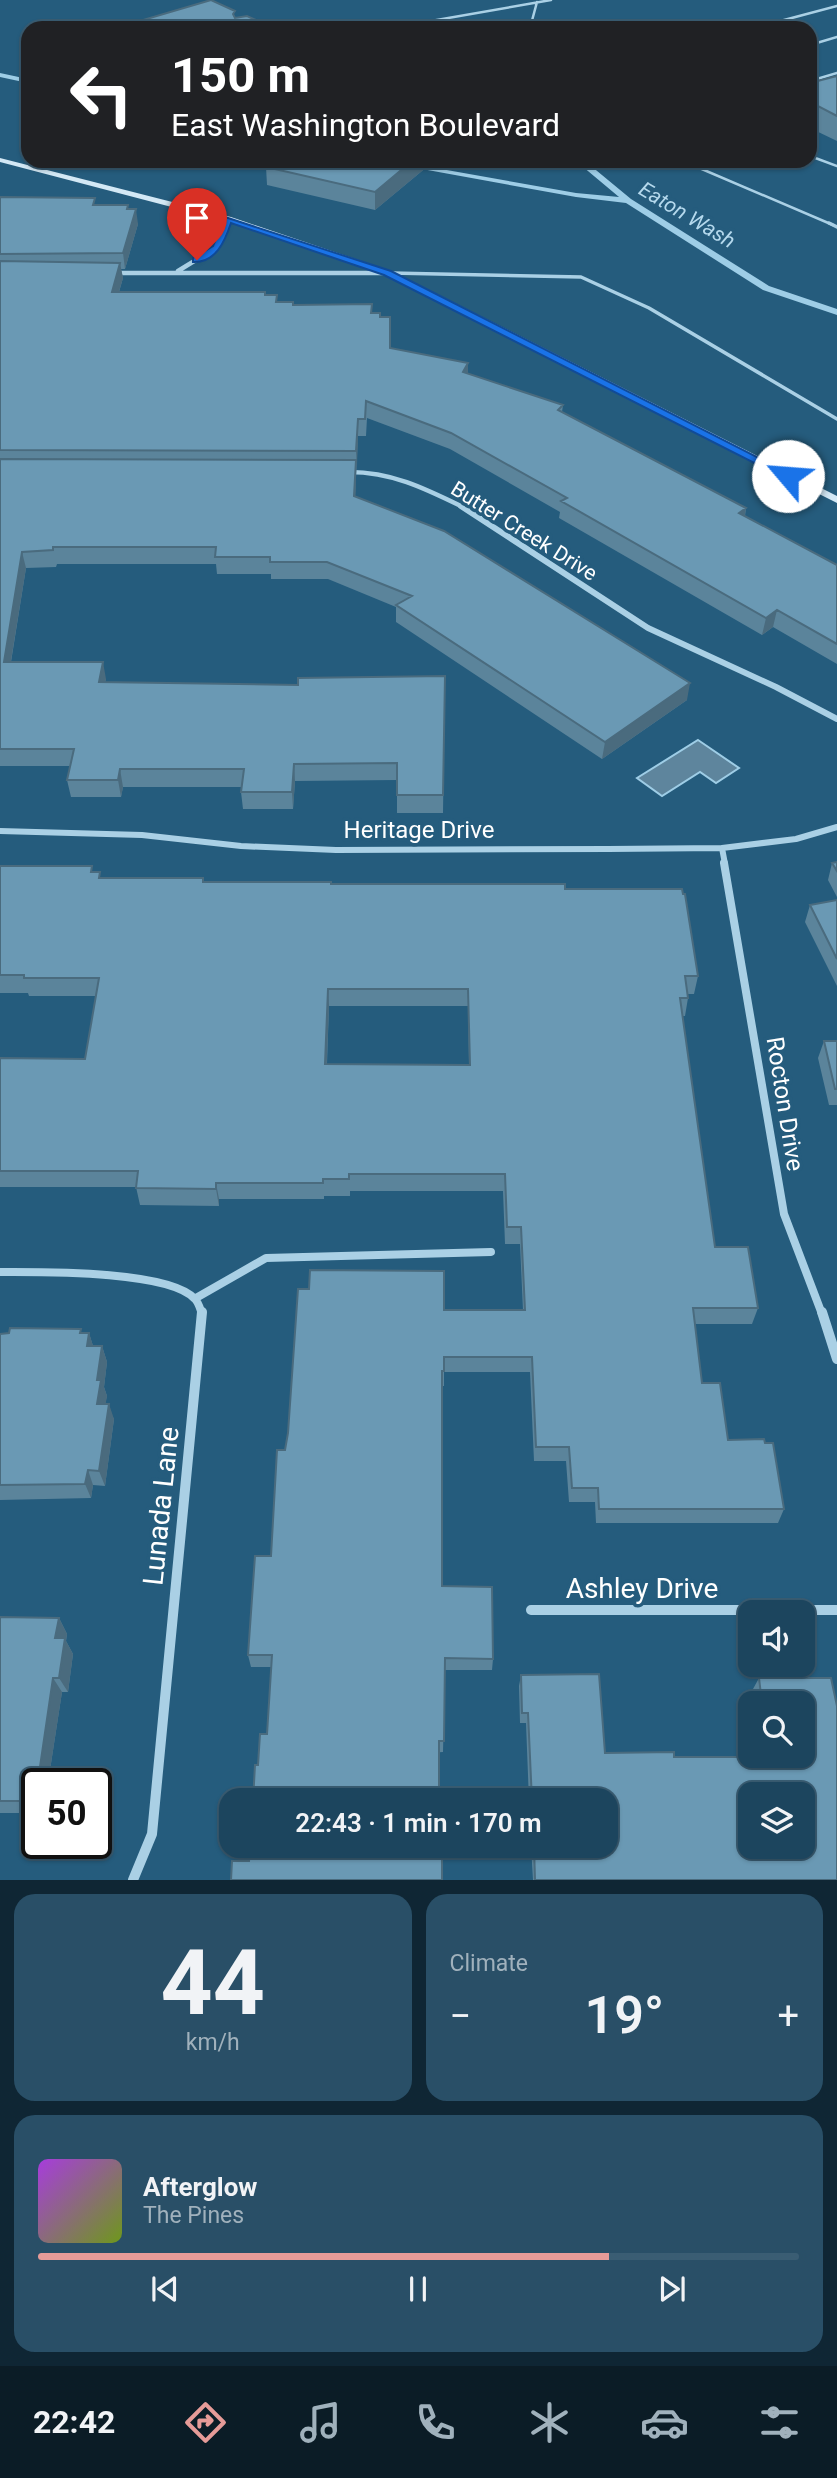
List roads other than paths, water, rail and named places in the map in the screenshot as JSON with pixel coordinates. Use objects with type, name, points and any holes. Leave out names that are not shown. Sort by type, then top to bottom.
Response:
[{"type":"main road","points":[[0,160],[21,165]]},
{"type":"main road","points":[[31,168],[228,219],[388,273],[837,500]]},
{"type":"street","points":[[176,272],[217,247],[228,219]]},
{"type":"street","points":[[108,273],[388,273]]},
{"type":"street","name":"Butter Creek Drive","points":[[341,472],[369,472],[407,480],[473,512],[508,539],[648,628],[776,687],[837,719]]},
{"type":"street","name":"Heritage Drive","points":[[0,831],[142,835],[241,846],[336,850],[722,848],[796,839],[837,827]]},
{"type":"street","name":"Rocton Drive","points":[[722,848],[784,1214],[812,1283],[837,1359]]},
{"type":"street","points":[[0,1272],[86,1273],[176,1287],[196,1298],[266,1258],[491,1252]]},
{"type":"street","name":"Lunada Lane","points":[[133,1880],[152,1834],[203,1315],[196,1298]]},
{"type":"street","name":"Ashley Drive","points":[[531,1610],[837,1610]]},
{"type":"lane","points":[[431,21],[551,0]]},
{"type":"lane","points":[[532,21],[537,2]]},
{"type":"lane","points":[[780,21],[837,6]]},
{"type":"lane","points":[[817,43],[837,37]]},
{"type":"lane","points":[[817,79],[837,73]]},
{"type":"lane","points":[[817,159],[837,166]]},
{"type":"lane","points":[[699,168],[837,227]]},
{"type":"lane","points":[[388,273],[581,277],[649,308],[837,419]]},
{"type":"water","points":[[698,740],[739,768],[716,783],[700,772],[662,796],[637,778]]},
{"type":"waterway","name":"Eaton Wash","points":[[0,75],[21,80]]},
{"type":"waterway","name":"Eaton Wash","points":[[422,168],[576,195],[628,201],[766,288],[837,312]]},
{"type":"waterway","points":[[588,168],[627,200]]}]
